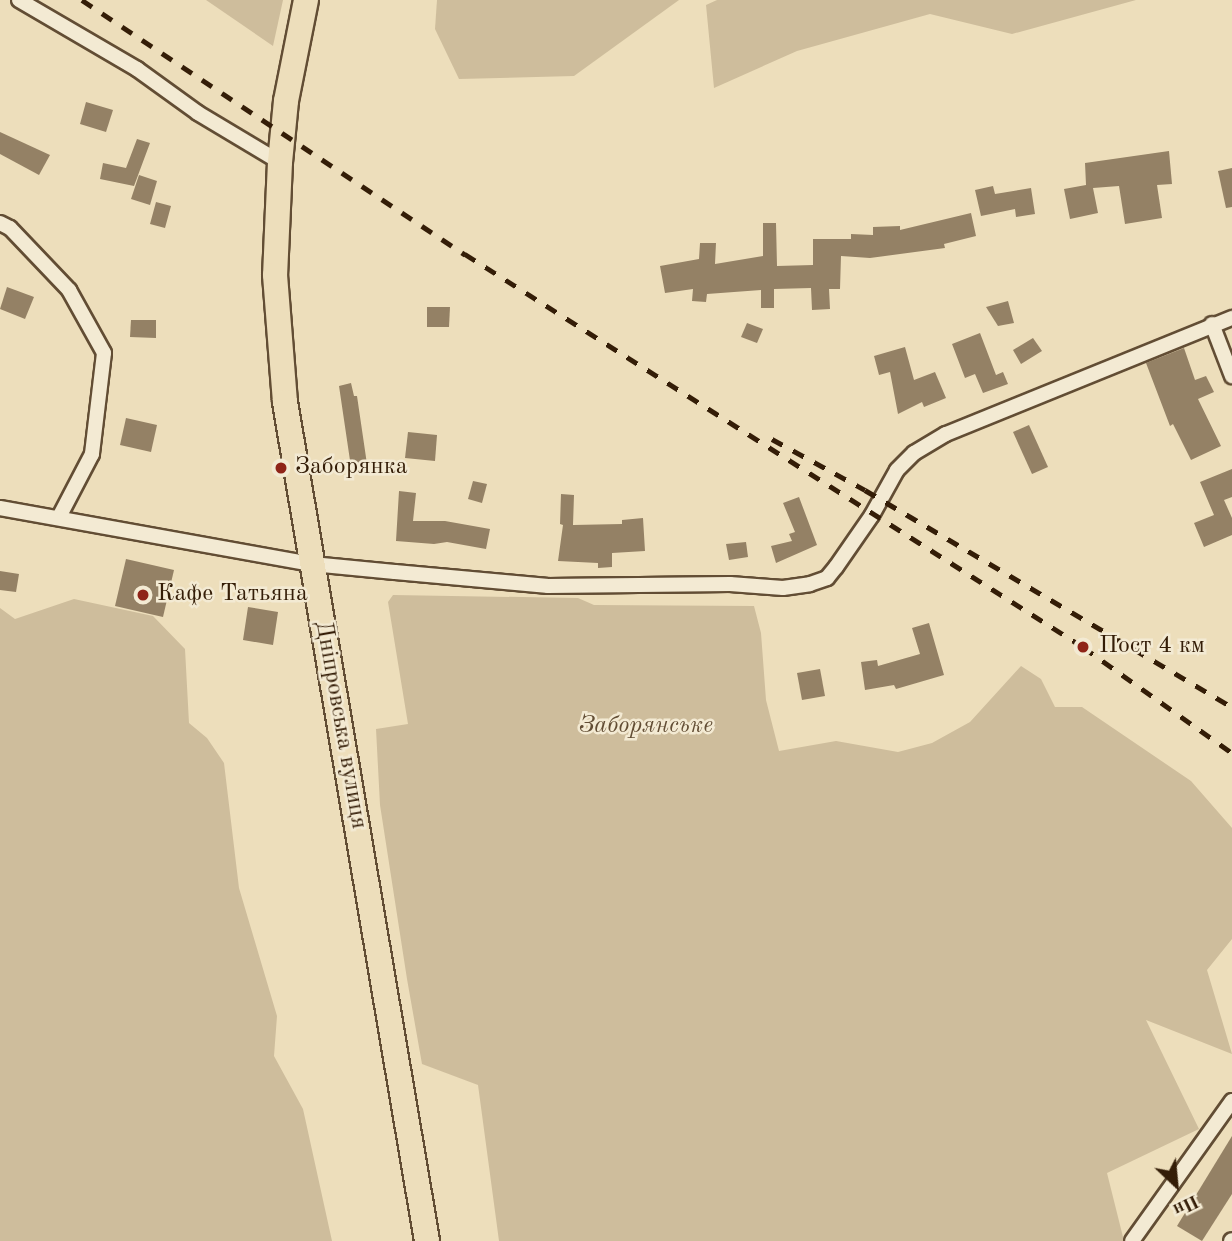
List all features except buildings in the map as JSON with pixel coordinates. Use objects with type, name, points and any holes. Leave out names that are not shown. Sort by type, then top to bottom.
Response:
[{"type":"highway","name":"Дніпровська вулиця","points":[[306,0],[286,101],[280,162],[275,275],[285,402],[427,1241]]},
{"type":"street","points":[[19,0],[137,69],[198,113],[280,162]]},
{"type":"street","points":[[0,223],[10,228],[69,290],[104,353],[92,454],[59,517]]},
{"type":"street","points":[[0,508],[312,564],[548,586],[730,584],[783,588],[810,584],[827,578],[836,567],[872,515],[897,470],[914,453],[946,434],[1232,318]]},
{"type":"street","points":[[1212,324],[1232,376]]},
{"type":"street","points":[[1132,1241],[1226,1122],[1232,1101]]},
{"type":"green space","points":[[206,0],[283,0],[273,46]]},
{"type":"green space","points":[[437,0],[679,0],[574,76],[459,79],[435,29]]},
{"type":"green space","points":[[717,0],[1136,0],[1012,34],[930,14],[797,51],[714,88],[706,5]]},
{"type":"green space","name":"Заборянське","points":[[393,595],[578,598],[594,605],[754,606],[761,633],[766,700],[779,751],[836,741],[898,752],[932,743],[970,722],[1021,666],[1041,679],[1055,707],[1082,707],[1191,781],[1232,828],[1232,939],[1207,970],[1232,1054],[1146,1020],[1199,1129],[1107,1173],[1124,1241],[499,1241],[478,1085],[422,1064],[407,979],[380,805],[376,729],[408,724],[388,602]]},
{"type":"green space","points":[[74,599],[153,616],[185,649],[189,723],[207,738],[224,763],[239,888],[277,1016],[274,1056],[303,1109],[332,1241],[0,1241],[0,608],[15,619]]},
{"type":"railway","points":[[82,0],[465,254],[1083,647],[1232,753]]},
{"type":"railway","points":[[772,439],[865,490],[1232,707]]},
{"type":"place","name":"Заборянка","points":[[281,468]]},
{"type":"place","name":"Кафе Татьяна","points":[[143,595]]},
{"type":"place","name":"Пост 4 км","points":[[1083,647]]}]
